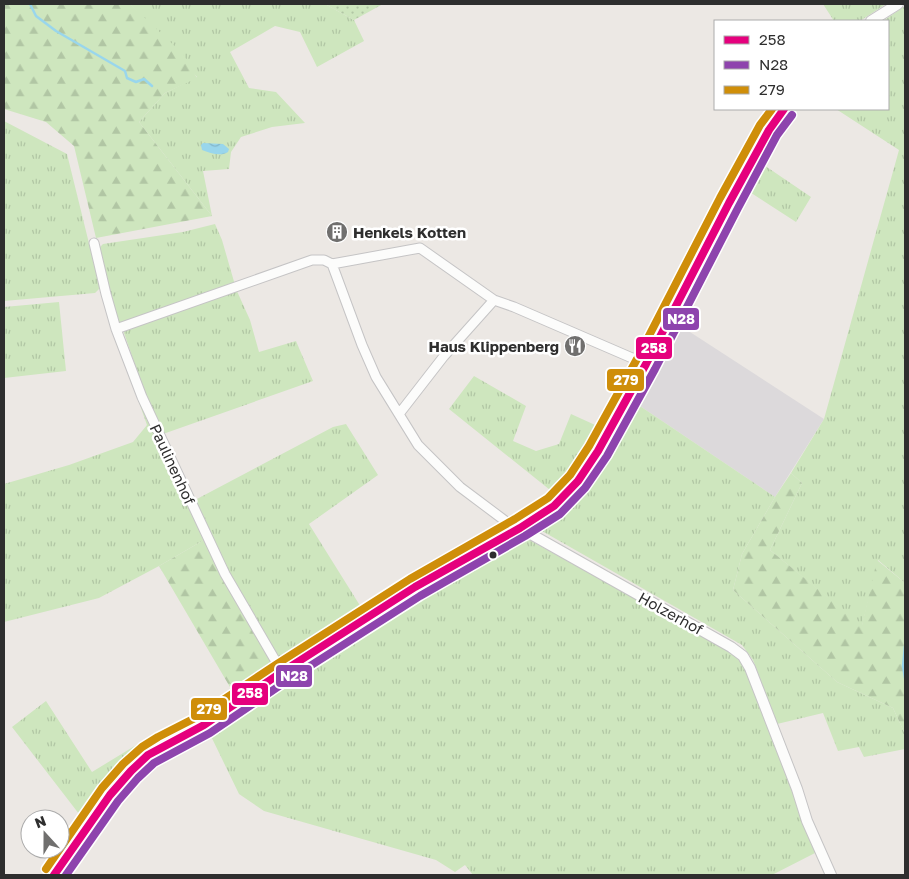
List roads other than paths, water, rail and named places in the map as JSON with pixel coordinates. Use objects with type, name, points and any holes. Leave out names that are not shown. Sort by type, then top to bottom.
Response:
[{"type":"street","points":[[874,20],[898,4]]},
{"type":"street","points":[[54,875],[110,796],[143,760],[163,746],[204,724],[415,587],[520,528],[554,506],[578,481],[598,451],[646,364],[738,187],[769,130],[783,110]]},
{"type":"street","name":"Paulinenhof","points":[[94,243],[116,329],[142,397],[224,574],[282,672]]},
{"type":"street","points":[[116,329],[312,260],[324,260],[332,264],[420,248],[494,300],[646,364]]},
{"type":"street","points":[[332,264],[376,377],[418,445],[460,487],[508,523],[520,528]]},
{"type":"street","points":[[399,414],[444,356],[494,300]]},
{"type":"street","name":"Holzerhof","points":[[520,528],[732,647],[743,656],[750,668],[778,739],[807,821],[831,875]]},
{"type":"water","points":[[203,143],[223,144],[229,149],[225,153],[212,153],[202,150],[201,145]]},
{"type":"waterway","points":[[30,4],[36,16],[56,31],[125,71],[127,78],[136,82],[144,79],[152,86]]},
{"type":"waterway","points":[[905,646],[903,666],[905,678]]},
{"type":"place","name":"Henkels Kotten","points":[[337,232]]},
{"type":"place","name":"Haus Klippenberg","points":[[575,346]]}]
